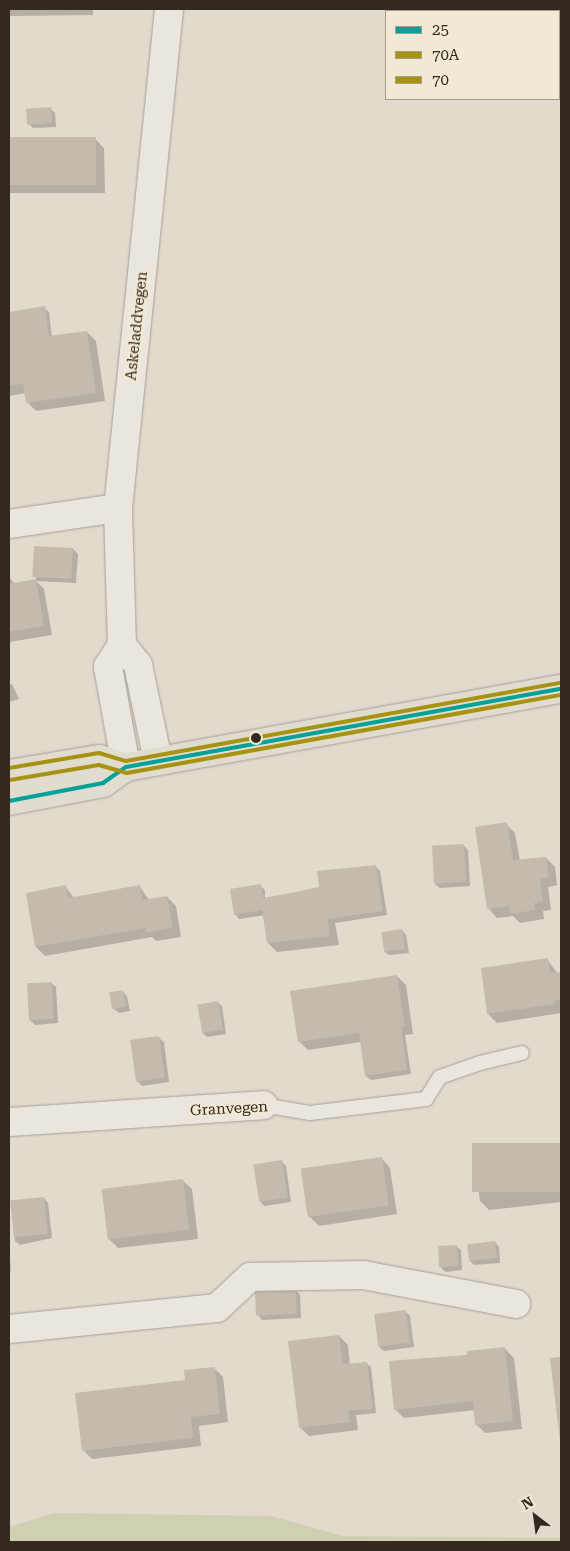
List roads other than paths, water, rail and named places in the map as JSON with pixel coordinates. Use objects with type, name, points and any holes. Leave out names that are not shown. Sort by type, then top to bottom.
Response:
[{"type":"main road","points":[[9,801],[103,783],[126,767],[561,690]]},
{"type":"main road","points":[[9,774],[99,759],[126,767]]},
{"type":"street","name":"Askeladdvegen","points":[[122,645],[118,508],[169,9]]},
{"type":"street","points":[[9,524],[118,508]]},
{"type":"street","points":[[126,767],[108,667],[122,645],[138,665],[158,761]]},
{"type":"street","name":"Granvegen","points":[[9,1122],[263,1105]]},
{"type":"street","points":[[9,1329],[217,1308],[250,1277],[363,1275],[516,1304]]},
{"type":"lane","name":"Granvegen","points":[[263,1105],[310,1113],[426,1099],[440,1077],[480,1063],[522,1053]]}]
